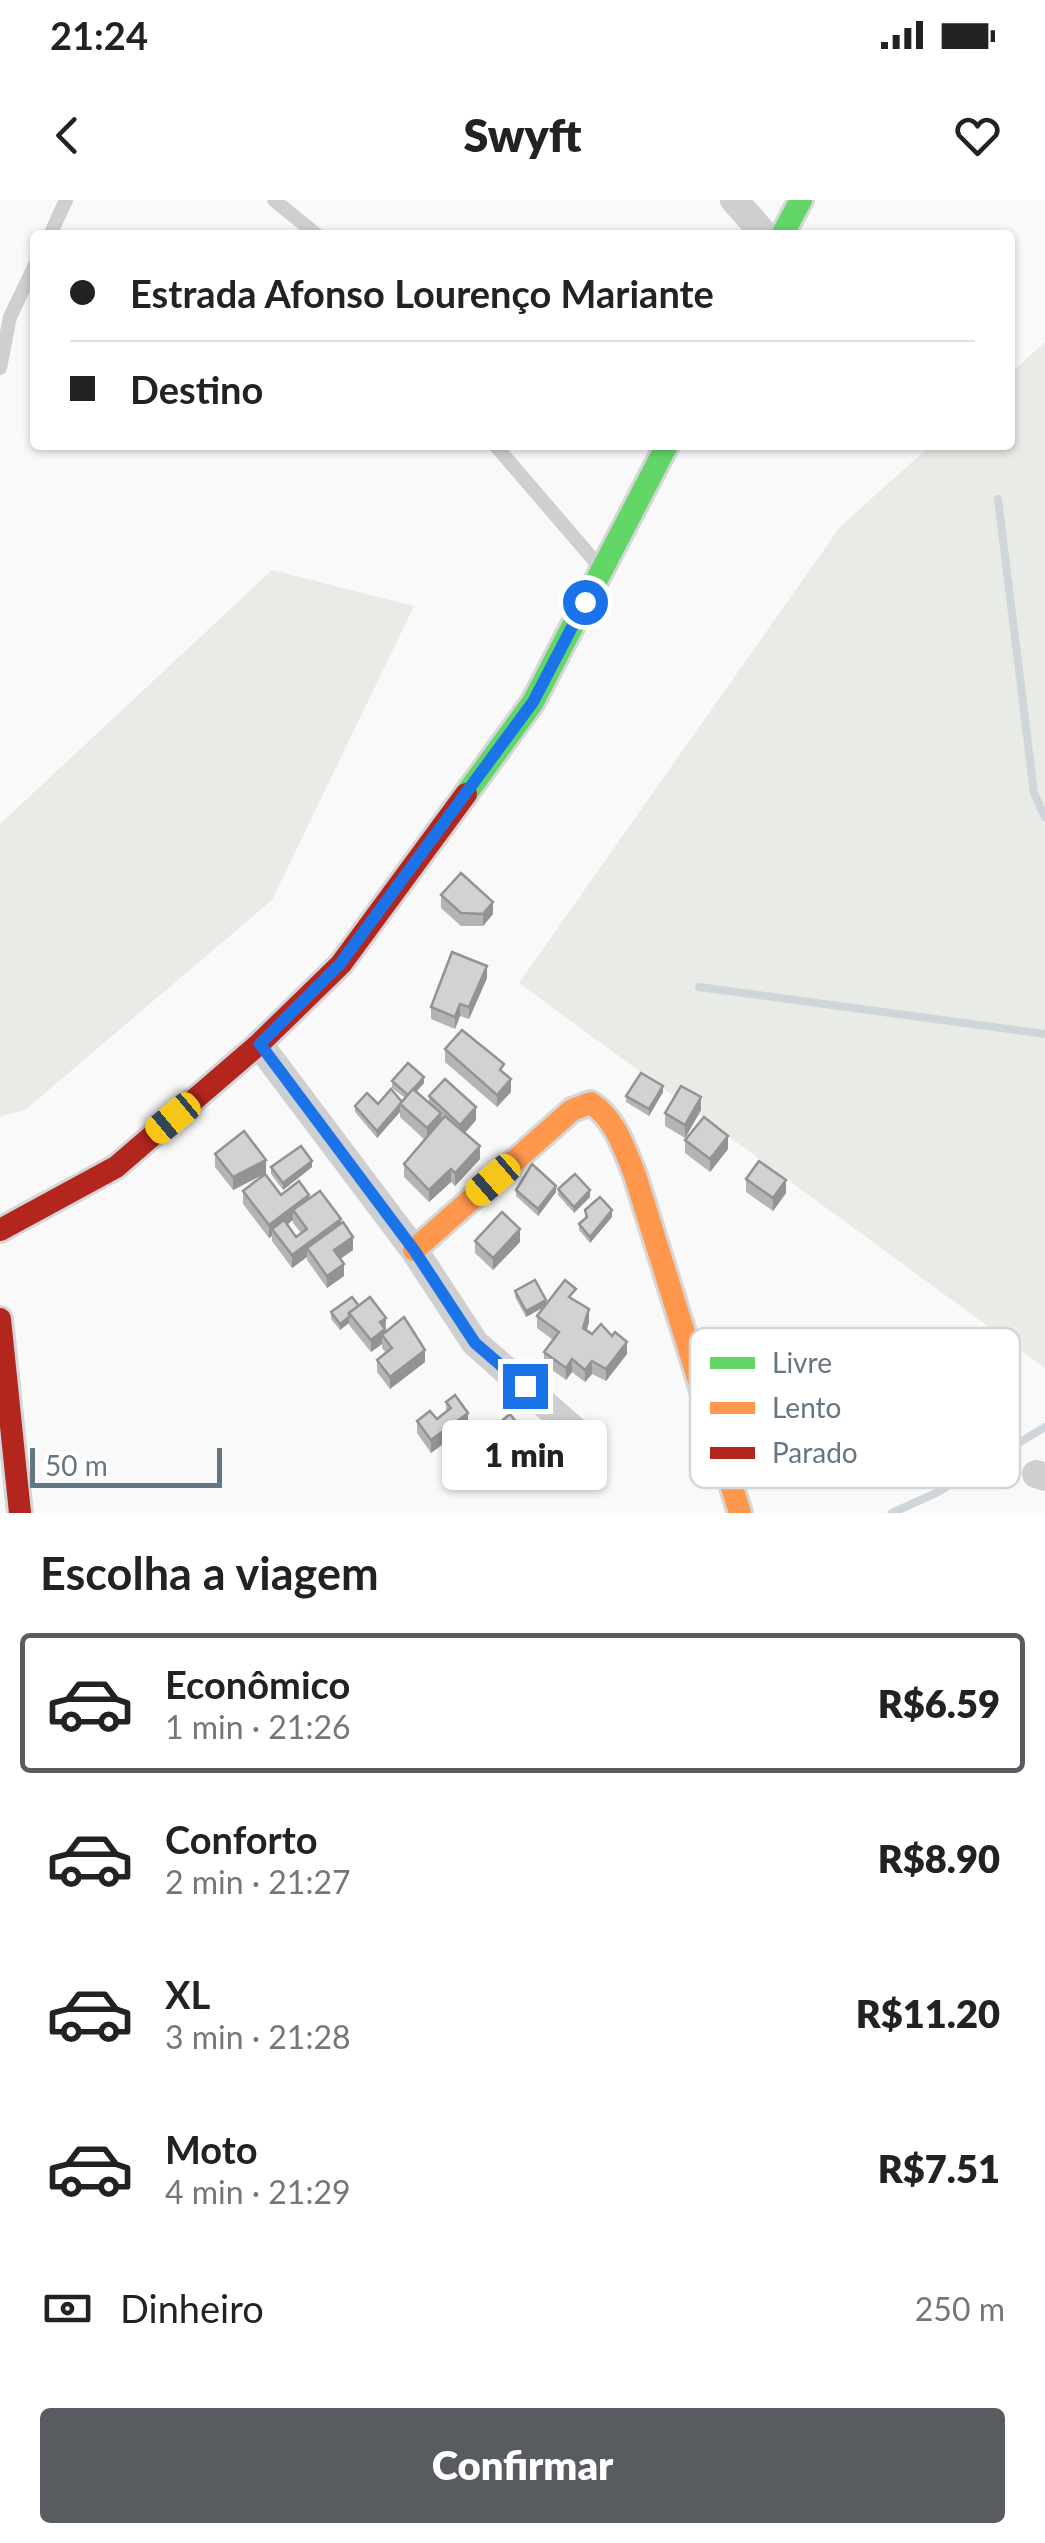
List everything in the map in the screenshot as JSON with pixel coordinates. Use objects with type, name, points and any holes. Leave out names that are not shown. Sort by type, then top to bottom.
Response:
[{"type":"main road","points":[[785,230],[801,200]]},
{"type":"main road","points":[[0,1230],[116,1166],[260,1044],[340,964],[533,702],[664,450]]},
{"type":"main road","points":[[414,1250],[572,1110],[591,1104],[600,1108],[615,1128],[635,1176],[690,1353]]},
{"type":"main road","points":[[0,1319],[20,1513]]},
{"type":"main road","points":[[732,1488],[740,1513]]},
{"type":"street","points":[[734,200],[761,230]]},
{"type":"street","points":[[260,1044],[414,1250],[475,1343],[574,1430]]},
{"type":"lane","points":[[52,230],[66,200]]},
{"type":"lane","points":[[274,200],[311,230]]},
{"type":"lane","points":[[0,368],[10,317],[30,275]]},
{"type":"lane","points":[[500,450],[602,569]]},
{"type":"shaded area","points":[[1045,342],[1045,1368],[1020,1350],[1020,1328],[990,1328],[519,983],[840,527],[925,450],[1015,450],[1015,369]]},
{"type":"shaded area","points":[[272,570],[414,606],[272,900],[25,1110],[0,1116],[0,824]]},
{"type":"building","points":[[461,873],[493,902],[483,914],[461,913],[441,895]]},
{"type":"building","points":[[452,952],[487,966],[469,1007],[460,1004],[455,1017],[431,1007]]},
{"type":"building","points":[[462,1030],[504,1064],[500,1070],[511,1079],[497,1095],[445,1049]]},
{"type":"building","points":[[408,1063],[424,1077],[408,1095],[392,1081]]},
{"type":"building","points":[[641,1073],[663,1086],[649,1109],[626,1096]]},
{"type":"building","points":[[445,1079],[476,1107],[460,1125],[429,1096]]},
{"type":"building","points":[[681,1086],[701,1097],[685,1125],[665,1113]]},
{"type":"building","points":[[391,1089],[402,1102],[377,1131],[355,1106],[367,1093],[378,1104]]},
{"type":"building","points":[[413,1089],[441,1113],[427,1128],[400,1104]]},
{"type":"building","points":[[445,1116],[480,1146],[455,1173],[451,1169],[429,1190],[404,1164]]},
{"type":"building","points":[[704,1117],[728,1136],[710,1159],[685,1140]]},
{"type":"building","points":[[244,1131],[266,1160],[233,1177],[215,1154]]},
{"type":"building","points":[[301,1146],[312,1161],[283,1183],[271,1167]]},
{"type":"building","points":[[759,1161],[786,1180],[773,1198],[746,1179]]},
{"type":"building","points":[[532,1164],[556,1186],[538,1209],[516,1190]]},
{"type":"building","points":[[265,1174],[281,1195],[299,1181],[309,1195],[269,1225],[243,1191]]},
{"type":"building","points":[[575,1174],[590,1190],[574,1207],[558,1189]]},
{"type":"building","points":[[320,1191],[341,1219],[292,1255],[272,1229],[284,1220],[296,1237],[307,1229],[293,1210]]},
{"type":"building","points":[[600,1197],[612,1210],[590,1237],[579,1224],[587,1217],[585,1210]]},
{"type":"building","points":[[502,1212],[520,1229],[493,1258],[475,1241]]},
{"type":"building","points":[[343,1222],[353,1237],[334,1250],[344,1264],[327,1276],[307,1248]]},
{"type":"building","points":[[535,1280],[546,1300],[526,1311],[515,1291]]},
{"type":"building","points":[[565,1280],[576,1289],[569,1297],[589,1309],[583,1328],[592,1334],[601,1324],[612,1336],[615,1332],[627,1342],[606,1369],[592,1361],[585,1370],[572,1359],[566,1368],[544,1352],[559,1332],[537,1316]]},
{"type":"building","points":[[352,1297],[359,1306],[340,1324],[331,1312]]},
{"type":"building","points":[[370,1297],[386,1318],[380,1322],[385,1329],[371,1340],[349,1313]]},
{"type":"building","points":[[404,1317],[425,1350],[390,1377],[377,1360],[392,1348],[382,1335]]},
{"type":"building","points":[[455,1395],[468,1413],[431,1440],[417,1421],[430,1411],[437,1419],[451,1408],[446,1402]]},
{"type":"building","points":[[510,1414],[521,1428],[495,1446],[494,1436],[490,1439],[486,1434]]},
{"type":"waterway","points":[[998,499],[1034,793],[1045,817]]},
{"type":"waterway","points":[[699,987],[1045,1034]]},
{"type":"waterway","points":[[1020,1442],[1045,1427]]},
{"type":"waterway","points":[[892,1513],[945,1488]]},
{"type":"traffic: fast","points":[[785,230],[801,200]]},
{"type":"traffic: fast","points":[[466,794],[533,702],[664,450]]},
{"type":"traffic: slow","points":[[414,1250],[572,1110],[591,1103],[618,1135],[635,1175],[690,1352]]},
{"type":"traffic: slow","points":[[732,1488],[740,1513]]},
{"type":"traffic: jam","points":[[0,1230],[116,1167],[259,1044],[341,964],[466,794]]},
{"type":"traffic: jam","points":[[0,1319],[20,1513]]},
{"type":"route","points":[[525,1386],[475,1343],[414,1250],[260,1044],[340,964],[533,702],[585,602]]}]
